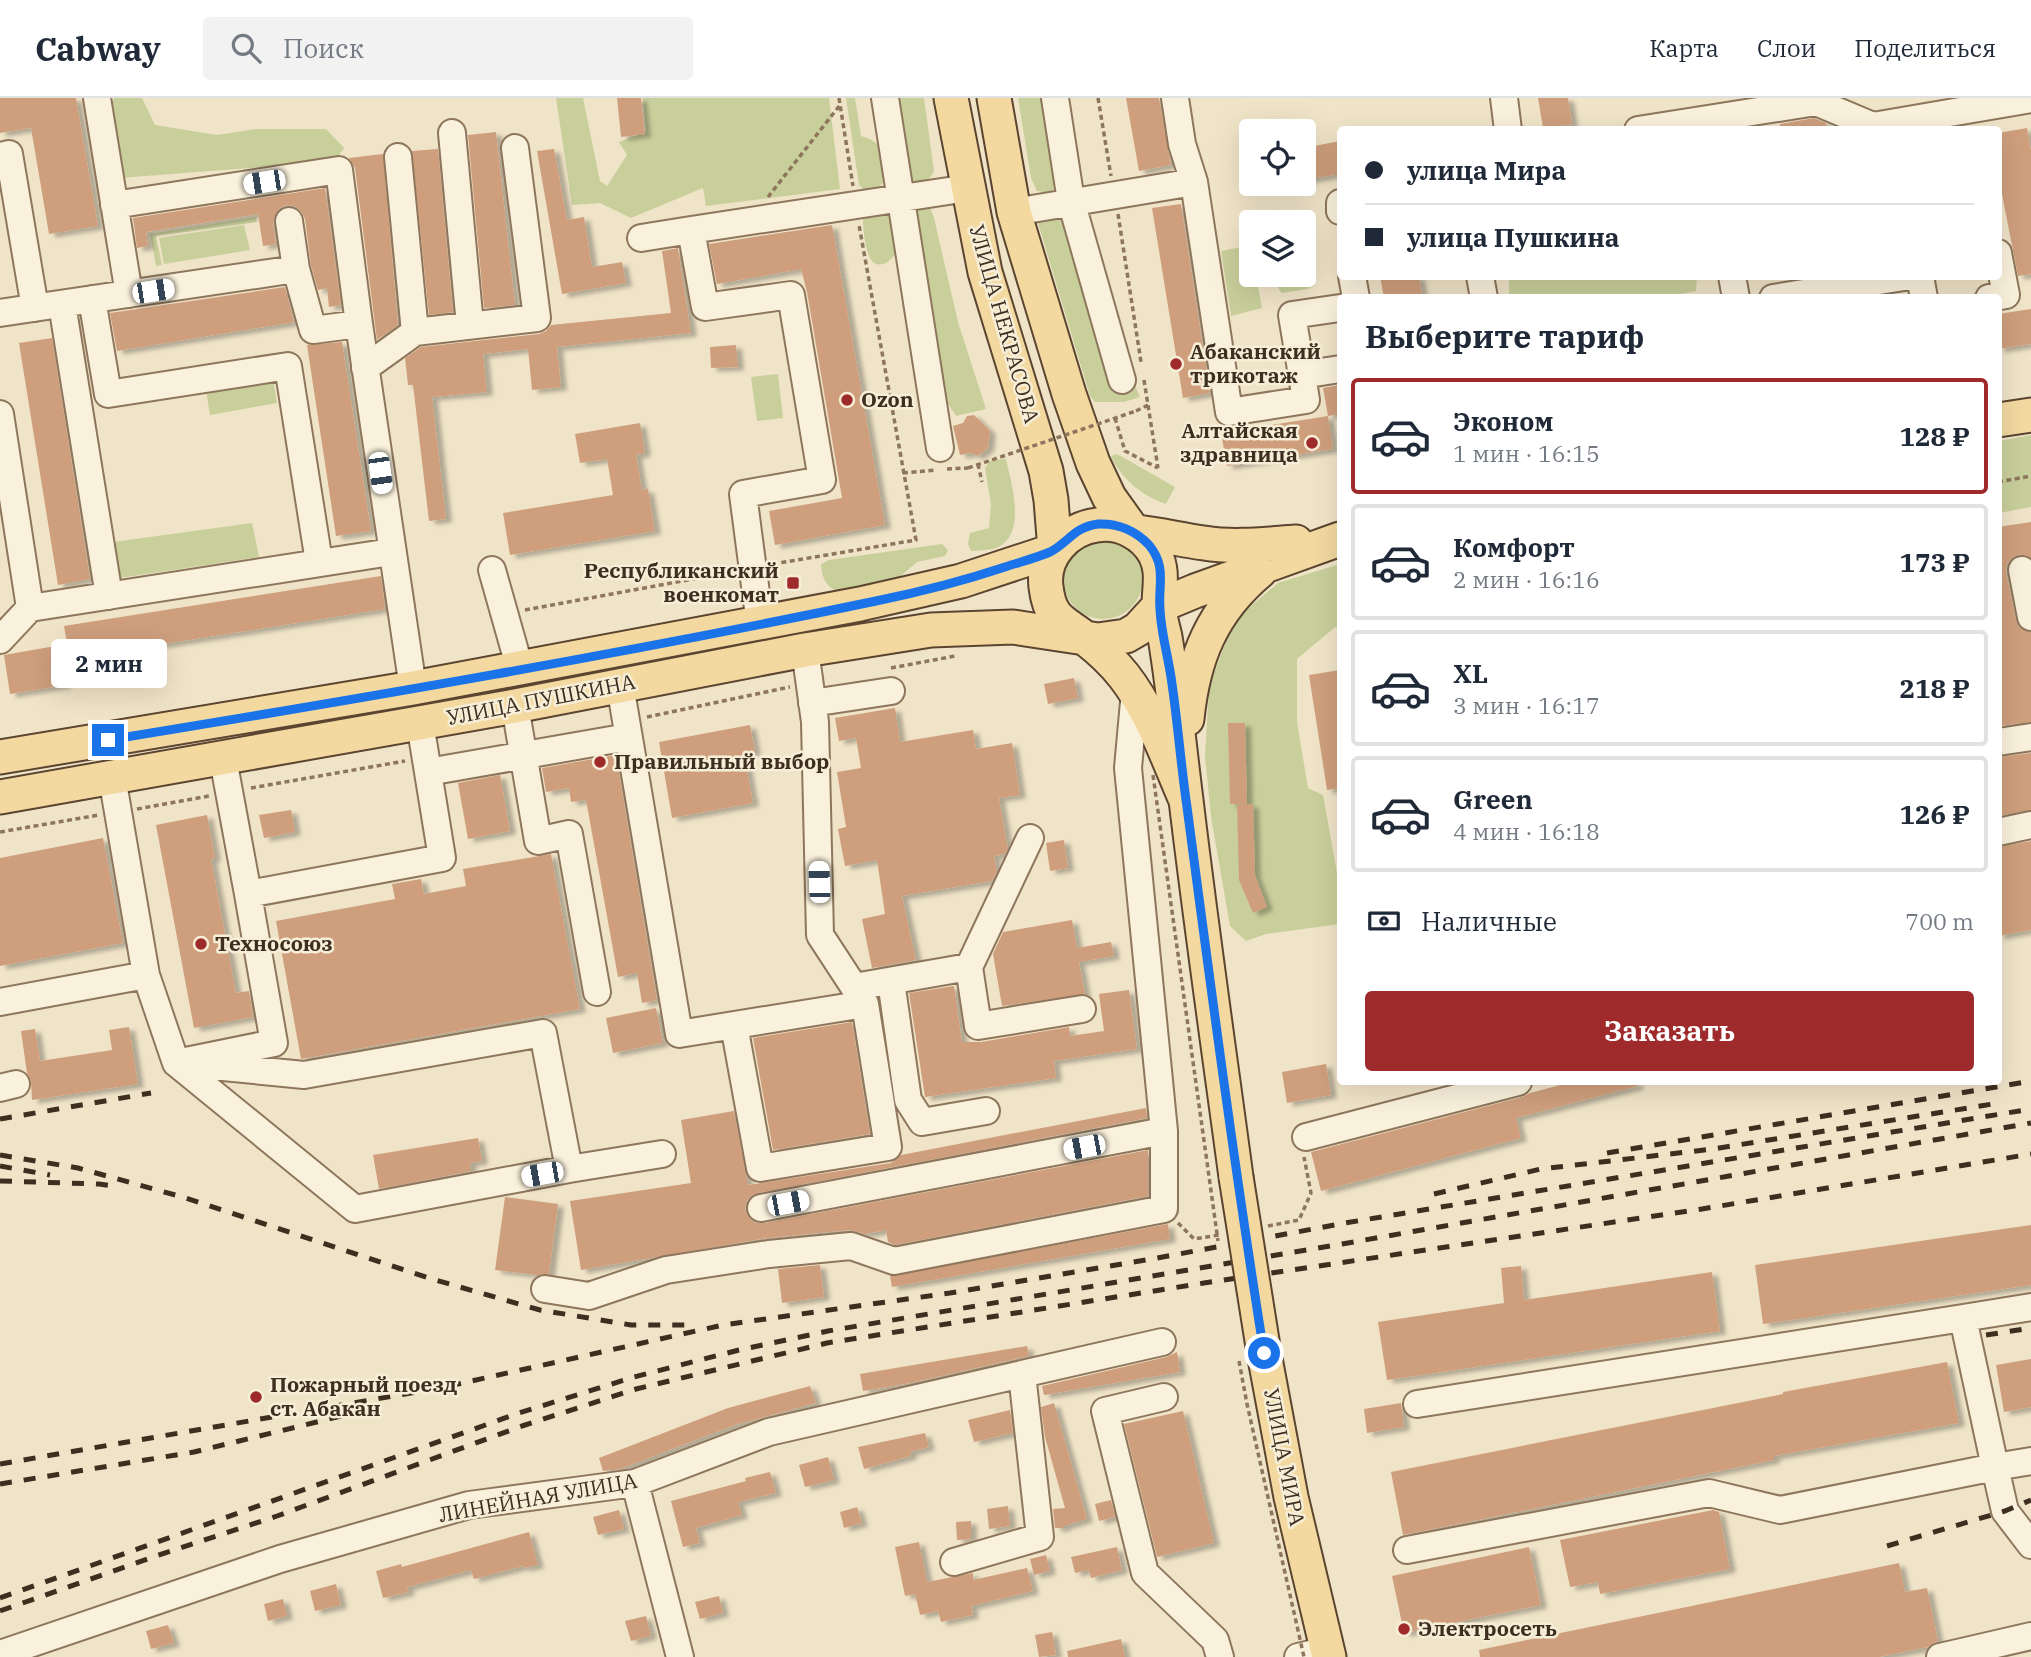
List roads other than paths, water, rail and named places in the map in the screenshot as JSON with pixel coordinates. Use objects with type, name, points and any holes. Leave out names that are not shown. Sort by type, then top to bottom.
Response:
[{"type":"main road","name":"УЛИЦА НЕКРАСОВА","points":[[951,98],[985,272],[1045,471],[1051,500],[1055,550]]},
{"type":"main road","name":"УЛИЦА НЕКРАСОВА","points":[[994,98],[1014,212],[1043,316],[1093,463],[1109,496],[1134,532]]},
{"type":"main road","points":[[2002,420],[2031,415]]},
{"type":"main road","points":[[1185,798],[1146,709],[1135,691],[1114,664],[1056,617],[1048,601],[1046,575],[1055,550],[1067,537],[1083,528],[1100,524],[1206,543],[1238,545],[1337,539]]},
{"type":"main road","points":[[1134,532],[1146,542],[1160,566],[1162,580],[1159,606],[1177,714],[1185,798]]},
{"type":"main road","points":[[1084,637],[1098,640],[1126,636],[1138,629],[1159,606],[1337,540]]},
{"type":"main road","name":"УЛИЦА ПУШКИНА","points":[[1,751],[413,688],[760,624],[924,591],[1055,550]]},
{"type":"main road","points":[[1185,798],[1189,702],[1208,632],[1243,585],[1266,565]]},
{"type":"main road","name":"УЛИЦА ПУШКИНА","points":[[0,797],[515,706],[805,650],[957,627],[1013,627],[1084,637]]},
{"type":"main road","name":"УЛИЦА МИРА","points":[[1185,798],[1236,1177],[1251,1352],[1291,1497],[1312,1655]]},
{"type":"street","points":[[97,98],[129,294]]},
{"type":"street","points":[[885,98],[940,448]]},
{"type":"street","points":[[1055,98],[1071,201],[1136,375]]},
{"type":"street","points":[[1175,98],[1182,144],[1194,182],[1229,412],[1306,400],[1292,315],[1337,308]]},
{"type":"street","points":[[1503,98],[1507,126]]},
{"type":"street","points":[[1663,126],[1816,102],[1873,126],[1910,109],[1973,112],[2031,99]]},
{"type":"street","points":[[1953,126],[1973,112]]},
{"type":"street","points":[[452,133],[470,325]]},
{"type":"street","points":[[365,368],[415,332],[537,318],[515,148]]},
{"type":"street","points":[[0,156],[9,154],[35,307]]},
{"type":"street","points":[[398,157],[415,332]]},
{"type":"street","points":[[114,205],[339,170],[391,552],[413,688]]},
{"type":"street","points":[[1014,212],[1194,182]]},
{"type":"street","points":[[641,238],[968,188]]},
{"type":"street","points":[[289,221],[296,269],[313,330],[359,324]]},
{"type":"street","points":[[691,230],[705,307],[791,295],[822,480],[743,494],[760,624]]},
{"type":"street","points":[[0,313],[296,269]]},
{"type":"street","points":[[2002,274],[2006,295],[2002,296]]},
{"type":"street","points":[[1798,294],[1885,280]]},
{"type":"street","points":[[92,299],[108,394]]},
{"type":"street","points":[[62,304],[109,596]]},
{"type":"street","points":[[78,399],[288,366],[319,562]]},
{"type":"street","points":[[1302,375],[1337,369]]},
{"type":"street","points":[[0,414],[30,608]]},
{"type":"street","points":[[0,640],[30,608],[391,552]]},
{"type":"street","points":[[492,570],[520,669]]},
{"type":"street","points":[[2017,571],[2031,617]]},
{"type":"street","points":[[805,650],[813,703],[820,935],[854,987],[969,967]]},
{"type":"street","points":[[620,685],[679,1034],[734,1025],[864,1004],[888,1147],[760,1168],[734,1025]]},
{"type":"street","points":[[813,703],[891,691]]},
{"type":"street","points":[[545,1289],[589,1296],[666,1270],[769,1254],[851,1246],[894,1261],[1164,1209],[1164,1132],[1128,768],[1135,691]]},
{"type":"street","points":[[515,706],[538,841],[569,834],[597,992]]},
{"type":"street","points":[[248,894],[442,858],[420,723]]},
{"type":"street","points":[[428,772],[628,737]]},
{"type":"street","points":[[2002,742],[2031,737]]},
{"type":"street","points":[[176,1063],[274,1042],[223,759]]},
{"type":"street","points":[[112,777],[146,975],[176,1063],[355,1209],[662,1154]]},
{"type":"street","points":[[2002,831],[2031,825]]},
{"type":"street","points":[[1030,838],[969,967],[978,1026],[1082,1009]]},
{"type":"street","points":[[0,1002],[146,975]]},
{"type":"street","points":[[891,981],[908,1100],[922,1122],[986,1111]]},
{"type":"street","points":[[176,1063],[304,1075],[543,1033],[569,1169]]},
{"type":"street","points":[[1306,1138],[1507,1085]]},
{"type":"street","points":[[761,1208],[1164,1132]]},
{"type":"street","points":[[1417,1404],[2031,1307]]},
{"type":"street","points":[[1963,1318],[2005,1511],[2031,1545]]},
{"type":"street","name":"ЛИНЕЙНАЯ УЛИЦА","points":[[8,1654],[280,1559],[470,1505],[635,1483],[769,1432],[1162,1342]]},
{"type":"street","points":[[954,1562],[1040,1538],[1022,1374]]},
{"type":"street","points":[[1164,1397],[1105,1411],[1145,1573],[1215,1640],[1220,1657]]},
{"type":"street","points":[[1407,1550],[1709,1493],[1780,1510],[2031,1461]]},
{"type":"street","points":[[635,1483],[680,1657]]},
{"type":"street","points":[[1940,1657],[2031,1636]]},
{"type":"railway","points":[[1607,1153],[2031,1081]]},
{"type":"railway","points":[[0,1119],[151,1093]]},
{"type":"railway","points":[[1434,1194],[1541,1169],[1713,1149],[1999,1103]]},
{"type":"railway","points":[[0,1464],[440,1388],[723,1325],[950,1293],[1345,1223],[2031,1109]]},
{"type":"railway","points":[[0,1598],[519,1413],[634,1377],[739,1350],[828,1331],[2031,1123]]},
{"type":"railway","points":[[0,1611],[277,1516],[522,1426],[636,1389],[827,1343],[1204,1283],[1702,1209],[2031,1154]]},
{"type":"railway","points":[[0,1155],[78,1168],[186,1198],[432,1279],[540,1310],[631,1325],[694,1325]]},
{"type":"railway","points":[[0,1166],[50,1175]]},
{"type":"railway","points":[[0,1181],[114,1186]]},
{"type":"railway","points":[[1986,1335],[2031,1328]]},
{"type":"railway","points":[[0,1484],[194,1452],[370,1409]]},
{"type":"railway","points":[[1887,1546],[2005,1511],[2031,1500]]},
{"type":"place","name":"Абаканский трикотаж","points":[[1176,364]]},
{"type":"place","name":"Ozon","points":[[847,400]]},
{"type":"place","name":"Алтайская здравница","points":[[1312,443]]},
{"type":"place","name":"Республиканский военкомат","points":[[793,583]]},
{"type":"place","name":"Правильный выбор","points":[[600,762]]},
{"type":"place","name":"Техносоюз","points":[[201,944]]},
{"type":"place","name":"Пожарный поезд ст. Абакан","points":[[256,1397]]},
{"type":"place","name":"Электросеть","points":[[1404,1629]]}]
